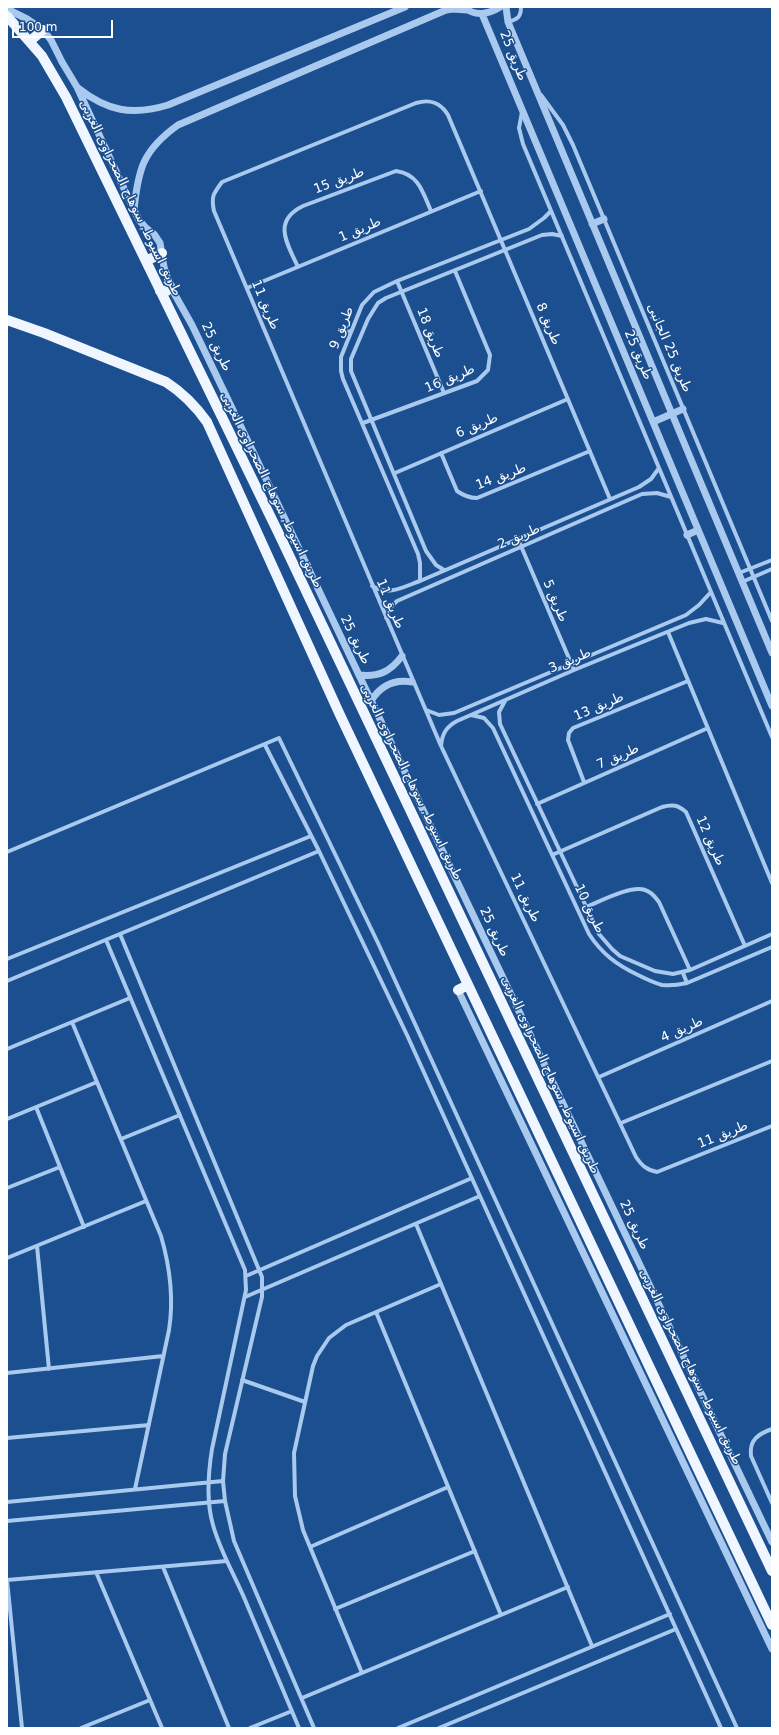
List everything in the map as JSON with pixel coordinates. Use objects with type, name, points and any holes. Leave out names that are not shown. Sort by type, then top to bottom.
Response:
[{"type":"main road","name":"طريق اسيوط, سوهاج الصحراوى الغربى","points":[[7,16],[42,56],[66,97],[281,539],[772,1571]]},
{"type":"main road","points":[[30,41],[43,30]]},
{"type":"main road","points":[[146,261],[162,253]]},
{"type":"main road","points":[[160,290],[167,290],[170,286]]},
{"type":"main road","name":"طريق اسيوط, سوهاج الصحراوى الغربى","points":[[7,320],[44,333],[166,382],[196,406],[207,422],[340,715],[772,1625]]},
{"type":"main road","points":[[458,990],[468,985]]},
{"type":"street","points":[[77,87],[89,98],[104,105],[130,111],[152,110],[168,106],[405,7]]},
{"type":"street","points":[[134,210],[139,175],[145,159],[161,138],[178,124],[446,10],[465,8],[474,13],[482,14],[492,12],[500,7]]},
{"type":"street","name":"طريق 25","points":[[506,7],[508,22],[772,653]]},
{"type":"street","points":[[508,22],[519,18],[521,7]]},
{"type":"street","name":"طريق 25","points":[[7,9],[27,19],[43,30],[51,40],[64,68],[77,87],[134,210],[146,228],[154,234],[160,243],[164,267],[170,286],[192,325],[254,453],[772,1542]]},
{"type":"street","name":"طريق 25","points":[[482,14],[772,706]]},
{"type":"street","name":"طريق 25 الجانبى","points":[[536,90],[551,107],[563,125],[573,145],[772,621]]},
{"type":"street","name":"طريق 11","points":[[466,157],[444,109],[431,101],[423,101],[308,146],[222,182],[214,192],[212,201],[214,211],[412,682],[636,1157],[648,1170],[657,1172],[772,1126]]},
{"type":"street","points":[[523,111],[519,123],[520,135],[772,737]]},
{"type":"street","name":"طريق 8","points":[[466,157],[610,499]]},
{"type":"street","name":"طريق 15","points":[[298,267],[285,238],[284,228],[287,218],[294,211],[303,206],[396,171],[405,172],[413,176],[431,211]]},
{"type":"street","name":"طريق 1","points":[[247,288],[481,191]]},
{"type":"street","name":"طريق 9","points":[[420,580],[421,572],[418,554],[341,371],[341,357],[362,305],[368,297],[380,288],[529,230],[551,211]]},
{"type":"street","points":[[592,224],[604,219]]},
{"type":"street","name":"طريق 9","points":[[444,570],[436,565],[428,555],[395,473],[351,371],[351,359],[372,312],[378,303],[402,291],[542,235],[552,234],[562,236]]},
{"type":"street","name":"طريق 16","points":[[363,423],[477,381],[488,370],[490,355],[455,270]]},
{"type":"street","name":"طريق 18","points":[[398,281],[444,393]]},
{"type":"street","points":[[343,329],[351,332]]},
{"type":"street","name":"طريق 6","points":[[395,473],[568,399]]},
{"type":"street","points":[[653,422],[683,409]]},
{"type":"street","name":"طريق 14","points":[[441,453],[457,491],[462,496],[477,498],[590,451]]},
{"type":"street","name":"طريق 2","points":[[372,586],[378,590],[392,591],[420,580],[645,484],[659,468]]},
{"type":"street","name":"طريق 2","points":[[386,619],[389,609],[397,601],[642,494],[657,493],[671,497]]},
{"type":"street","points":[[687,535],[698,530]]},
{"type":"street","name":"طريق 5","points":[[518,539],[574,670]]},
{"type":"street","points":[[739,574],[772,560]]},
{"type":"street","points":[[742,582],[772,570]]},
{"type":"street","name":"طريق 3","points":[[425,710],[439,715],[454,713],[686,615],[700,605],[711,592]]},
{"type":"street","name":"طريق 3","points":[[441,746],[445,731],[450,725],[574,670],[698,620],[706,619],[724,623]]},
{"type":"street","points":[[668,632],[772,884]]},
{"type":"street","points":[[359,676],[379,675],[388,671],[402,656]]},
{"type":"street","points":[[371,701],[376,692],[384,686],[403,680],[412,682]]},
{"type":"street","name":"طريق 13","points":[[584,782],[568,740],[569,734],[573,728],[688,682]]},
{"type":"street","name":"طريق 10","points":[[505,701],[499,712],[500,724],[586,907],[604,942],[616,953],[630,961],[664,973],[683,973],[772,934]]},
{"type":"street","name":"طريق 10","points":[[472,715],[484,718],[493,728],[589,934],[597,946],[613,962],[649,980],[662,985],[674,986],[687,983],[772,947]]},
{"type":"street","name":"طريق 7","points":[[537,804],[708,728]]},
{"type":"street","points":[[7,852],[279,738],[384,956],[737,1728]]},
{"type":"street","points":[[265,745],[312,836],[404,1028],[721,1728]]},
{"type":"street","name":"طريق 12","points":[[552,855],[662,807],[671,805],[680,806],[686,812],[745,946]]},
{"type":"street","points":[[7,959],[312,836]]},
{"type":"street","points":[[7,981],[319,851]]},
{"type":"street","points":[[586,907],[628,890],[637,888],[646,890],[654,895],[659,902],[690,970]]},
{"type":"street","points":[[120,934],[260,1270],[263,1290],[224,1454],[224,1501],[234,1541],[314,1728]]},
{"type":"street","points":[[106,940],[246,1276],[245,1297],[212,1449],[209,1502],[213,1524],[227,1561],[247,1603],[299,1728]]},
{"type":"street","points":[[597,946],[604,942]]},
{"type":"street","points":[[683,973],[687,983]]},
{"type":"street","points":[[458,990],[772,1649]]},
{"type":"street","points":[[7,1049],[130,998]]},
{"type":"street","name":"طريق 4","points":[[599,1077],[772,1001]]},
{"type":"street","points":[[72,1022],[161,1236],[170,1272],[171,1310],[136,1489]]},
{"type":"street","points":[[621,1123],[772,1061]]},
{"type":"street","points":[[7,1119],[97,1082]]},
{"type":"street","points":[[36,1107],[84,1227]]},
{"type":"street","points":[[121,1139],[180,1115]]},
{"type":"street","points":[[7,1188],[60,1167]]},
{"type":"street","points":[[246,1276],[472,1178]]},
{"type":"street","points":[[245,1297],[480,1196]]},
{"type":"street","points":[[7,1258],[146,1201]]},
{"type":"street","points":[[416,1224],[592,1646]]},
{"type":"street","points":[[37,1246],[49,1369]]},
{"type":"street","points":[[362,1673],[298,1514],[293,1482],[295,1445],[313,1366],[322,1347],[337,1331],[346,1325],[441,1284]]},
{"type":"street","points":[[376,1312],[501,1615]]},
{"type":"street","points":[[7,1373],[163,1356]]},
{"type":"street","points":[[242,1380],[305,1402]]},
{"type":"street","points":[[7,1438],[149,1425]]},
{"type":"street","points":[[772,1428],[756,1437],[750,1449],[751,1456],[772,1503]]},
{"type":"street","points":[[7,1502],[223,1481]]},
{"type":"street","points":[[310,1547],[448,1488]]},
{"type":"street","points":[[7,1521],[224,1501]]},
{"type":"street","points":[[335,1609],[475,1551]]},
{"type":"street","points":[[22,1728],[7,1580],[227,1561]]},
{"type":"street","points":[[163,1567],[229,1728]]},
{"type":"street","points":[[96,1572],[162,1728]]},
{"type":"street","points":[[302,1698],[568,1587]]},
{"type":"street","points":[[398,1728],[670,1614]]},
{"type":"street","points":[[439,1728],[676,1629]]},
{"type":"street","points":[[81,1728],[150,1700]]},
{"type":"street","points":[[250,1728],[292,1711]]}]
